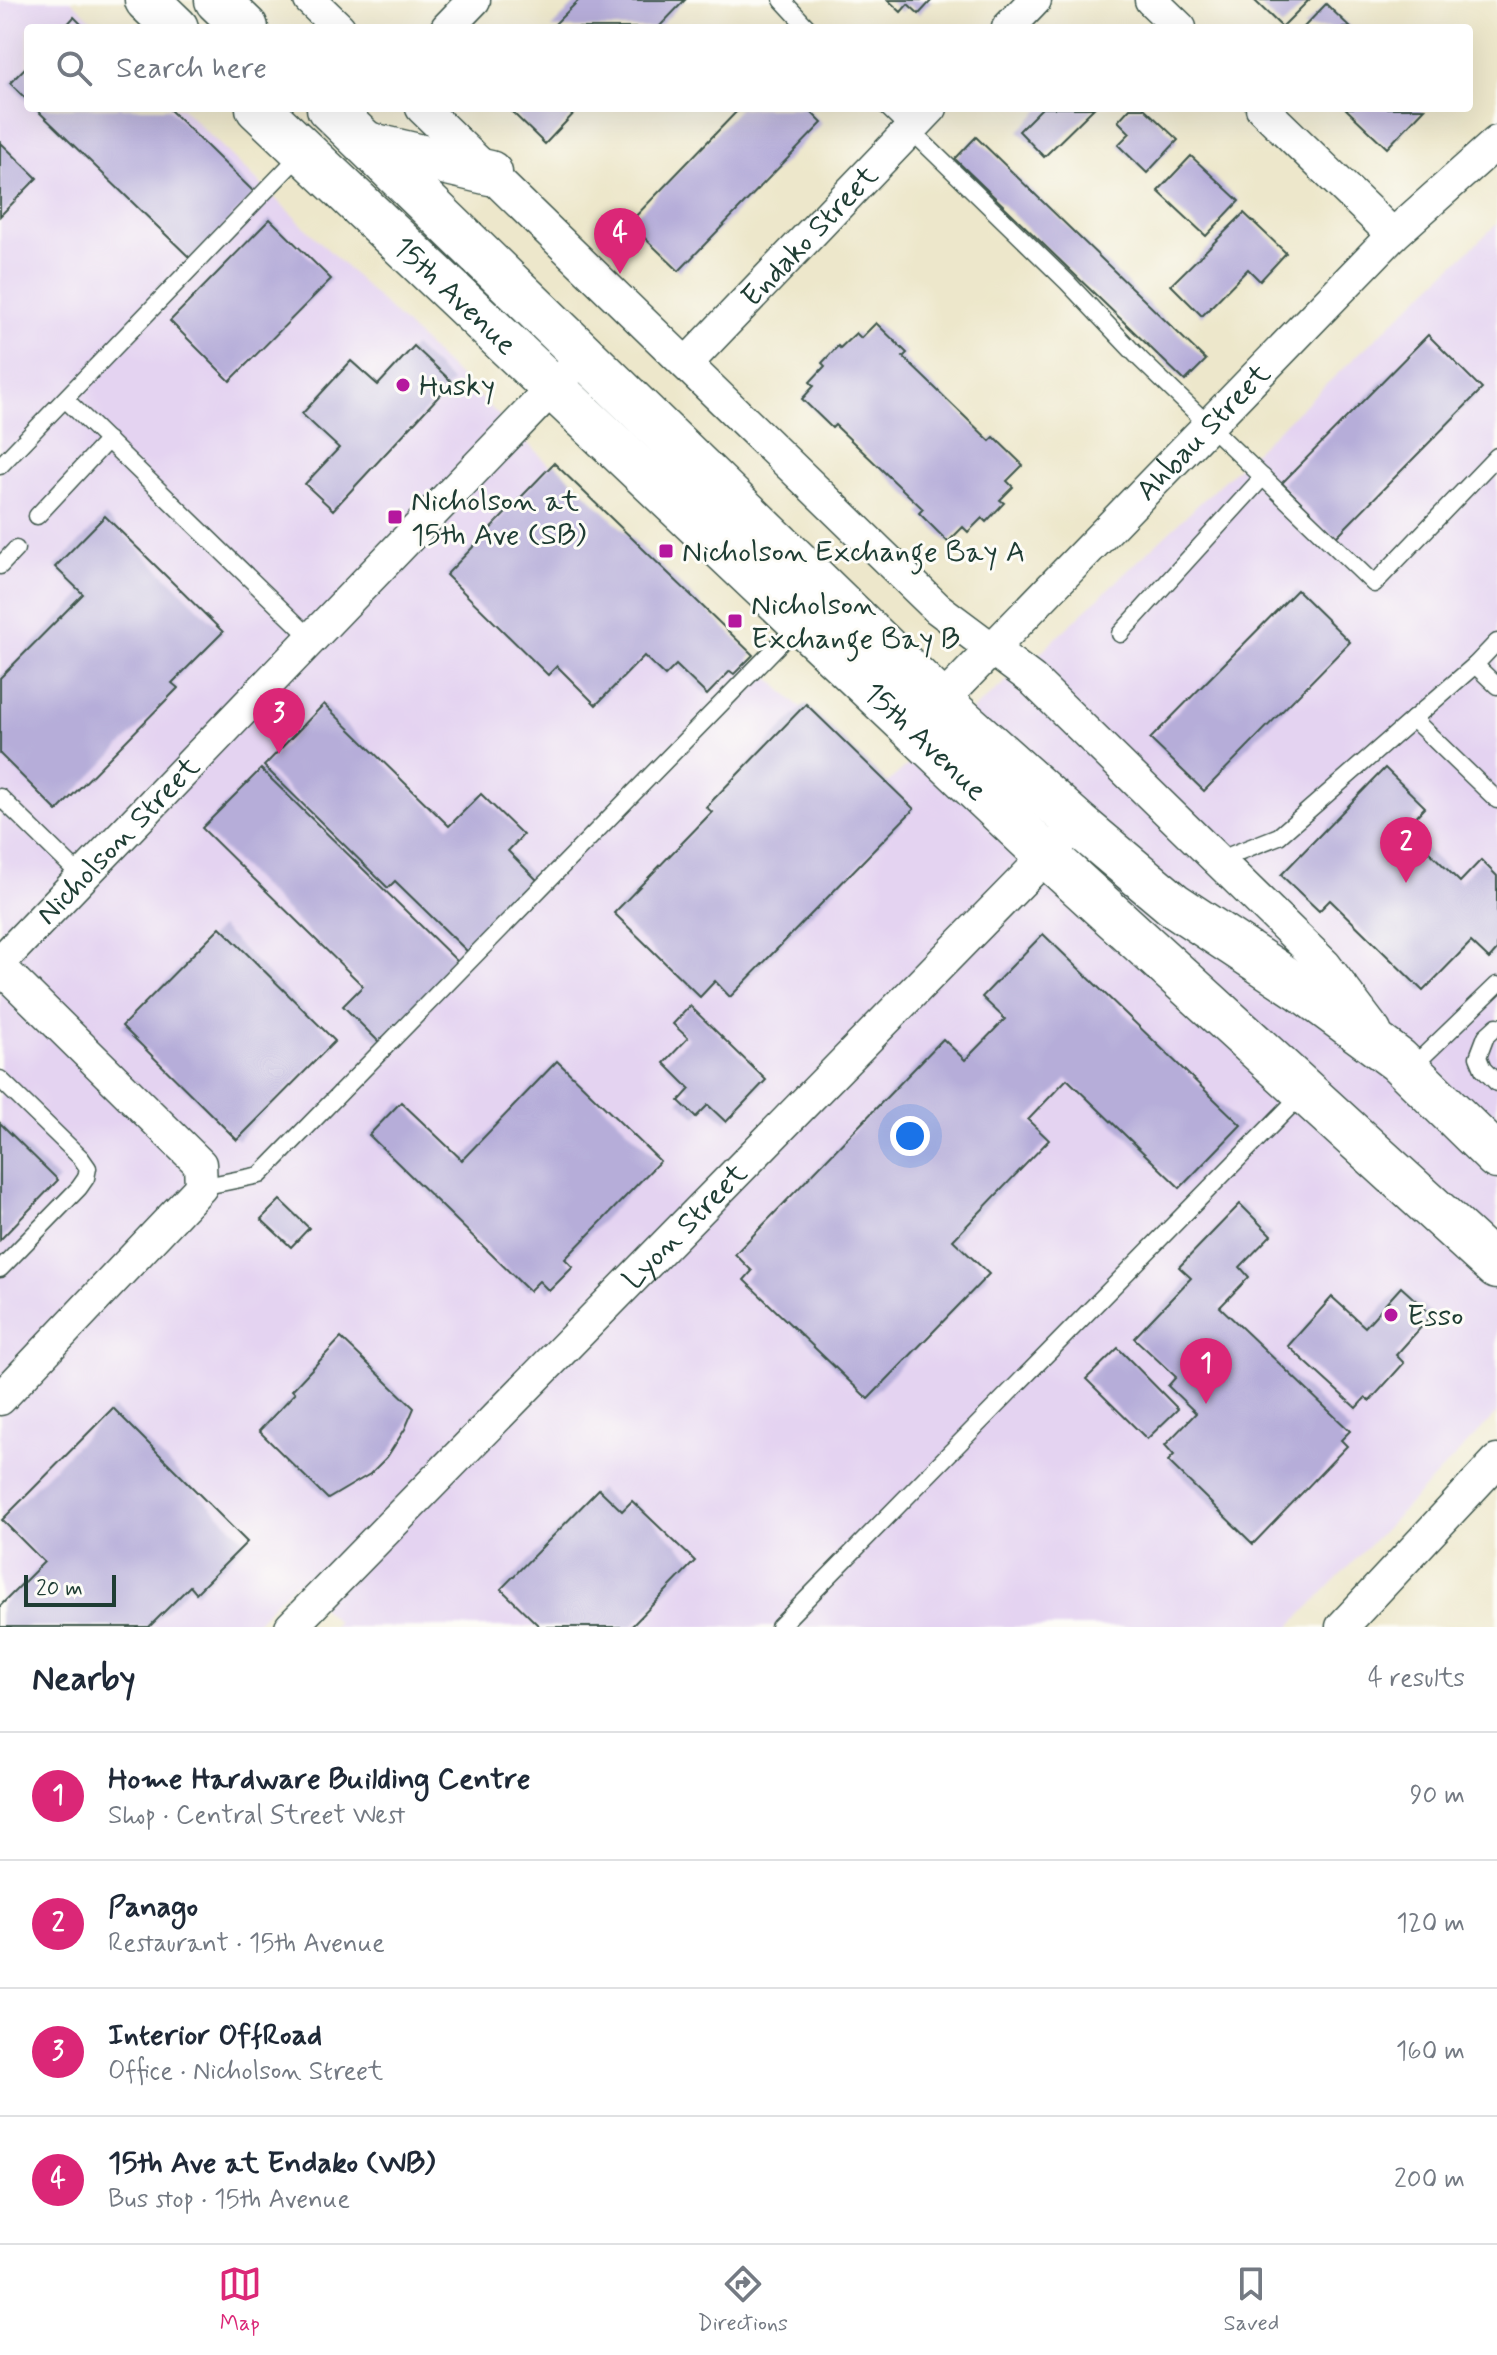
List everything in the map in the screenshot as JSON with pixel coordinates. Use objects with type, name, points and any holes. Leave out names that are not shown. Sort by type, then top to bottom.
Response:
[{"type":"main road","points":[[147,0],[172,24]]},
{"type":"main road","points":[[217,0],[242,24]]},
{"type":"main road","name":"15th Avenue","points":[[262,112],[800,623],[1079,825],[1173,904],[1303,990],[1403,1065],[1497,1157]]},
{"type":"main road","name":"15th Avenue","points":[[333,112],[583,355],[927,716],[1046,855],[1497,1267]]},
{"type":"main road","points":[[366,144],[490,173]]},
{"type":"main road","points":[[1415,1193],[1466,1219],[1497,1240]]},
{"type":"street","points":[[310,0],[335,24]]},
{"type":"street","points":[[451,24],[474,0]]},
{"type":"street","points":[[1012,24],[1035,0]]},
{"type":"street","points":[[1151,0],[1176,24]]},
{"type":"street","name":"15th Avenue","points":[[426,112],[937,608],[1032,679],[1218,860],[1325,965],[1403,1065]]},
{"type":"street","points":[[1266,112],[1393,235]]},
{"type":"street","name":"Endako Street","points":[[686,364],[910,115]]},
{"type":"street","name":"Ahbau Street","points":[[927,716],[1393,235],[1497,142]]},
{"type":"street","name":"Nicholson Street","points":[[201,1187],[200,1164],[1,966],[6,956],[81,876],[583,355]]},
{"type":"street","name":"Lyon Street","points":[[303,1623],[1046,855],[1079,825]]},
{"type":"street","points":[[0,1399],[201,1187]]},
{"type":"street","points":[[1342,1627],[1497,1461]]},
{"type":"lane","points":[[782,0],[804,24]]},
{"type":"lane","points":[[910,115],[1067,282],[1208,425],[1374,584],[1497,456]]},
{"type":"lane","points":[[0,466],[304,152]]},
{"type":"lane","points":[[65,399],[311,638]]},
{"type":"lane","points":[[37,516],[108,440]]},
{"type":"lane","points":[[1120,634],[1263,477]]},
{"type":"lane","points":[[0,566],[16,549]]},
{"type":"lane","points":[[201,1187],[260,1175],[800,623]]},
{"type":"lane","points":[[1218,860],[1279,836],[1475,665],[1497,642]]},
{"type":"lane","points":[[1475,665],[1497,686]]},
{"type":"lane","points":[[1413,719],[1497,800]]},
{"type":"lane","points":[[0,797],[81,876]]},
{"type":"lane","points":[[1403,1065],[1497,985]]},
{"type":"lane","points":[[1497,1026],[1486,1036],[1478,1057],[1483,1069],[1497,1083]]},
{"type":"lane","points":[[0,1079],[88,1168],[79,1188],[0,1269]]},
{"type":"lane","points":[[779,1627],[1304,1092]]},
{"type":"shaded area","points":[[0,0],[71,0],[96,24],[24,24],[24,112],[186,112],[882,787],[1041,652],[1497,224],[1497,1413],[1290,1627],[333,1627],[337,1622],[295,1582],[251,1627],[0,1627]]},
{"type":"building","points":[[579,0],[685,0],[662,24],[555,24]]},
{"type":"building","points":[[888,0],[932,0],[919,14],[908,4],[901,12]]},
{"type":"building","points":[[1254,0],[1309,0],[1285,24],[1279,24]]},
{"type":"building","points":[[1326,4],[1347,24],[1307,24]]},
{"type":"building","points":[[74,17],[81,24],[68,24]]},
{"type":"building","points":[[24,69],[24,97],[10,83]]},
{"type":"building","points":[[39,112],[172,112],[255,193],[191,259]]},
{"type":"building","points":[[512,112],[575,112],[545,144]]},
{"type":"building","points":[[736,112],[811,112],[822,123],[679,271],[629,223]]},
{"type":"building","points":[[1038,112],[1090,112],[1044,157],[1019,131]]},
{"type":"building","points":[[1126,112],[1148,112],[1178,140],[1147,173],[1118,145],[1130,133],[1118,121]]},
{"type":"building","points":[[1349,112],[1421,112],[1387,148]]},
{"type":"building","points":[[976,137],[1206,360],[1185,381],[955,159]]},
{"type":"building","points":[[0,142],[37,178],[0,216]]},
{"type":"building","points":[[1191,156],[1239,201],[1206,236],[1158,191]]},
{"type":"building","points":[[1244,213],[1286,253],[1260,281],[1248,269],[1202,316],[1171,285]]},
{"type":"building","points":[[270,219],[331,279],[230,381],[170,321]]},
{"type":"building","points":[[876,323],[907,353],[903,357],[990,441],[994,437],[1023,465],[1007,481],[1013,487],[1000,500],[1004,503],[986,522],[982,518],[968,532],[963,527],[948,542],[919,513],[923,509],[835,425],[832,428],[802,399],[814,386],[810,382],[825,366],[822,363],[838,346],[840,348],[856,333],[861,338]]},
{"type":"building","points":[[1428,335],[1482,389],[1336,537],[1282,483]]},
{"type":"building","points":[[414,346],[452,382],[333,510],[305,484],[339,448],[302,414],[351,361],[378,385]]},
{"type":"building","points":[[554,463],[753,655],[734,674],[730,671],[707,695],[676,665],[665,676],[644,656],[596,705],[557,666],[548,675],[446,575]]},
{"type":"building","points":[[105,516],[223,632],[172,683],[178,688],[57,811],[0,754],[0,678],[83,594],[55,567]]},
{"type":"building","points":[[1297,590],[1350,642],[1204,791],[1150,739]]},
{"type":"building","points":[[324,704],[449,826],[481,794],[523,835],[508,851],[539,882],[469,953],[395,881],[388,888],[264,766]]},
{"type":"building","points":[[806,704],[914,809],[730,997],[715,981],[700,997],[614,913],[712,812],[706,807]]},
{"type":"building","points":[[1385,768],[1425,807],[1405,828],[1460,882],[1481,860],[1497,876],[1497,950],[1489,959],[1471,942],[1423,991],[1330,900],[1319,911],[1281,875]]},
{"type":"building","points":[[261,769],[460,964],[381,1044],[343,1006],[363,986],[202,828]]},
{"type":"building","points":[[220,927],[335,1041],[237,1140],[122,1026]]},
{"type":"building","points":[[1043,934],[1241,1125],[1180,1188],[1067,1079],[1028,1120],[1049,1140],[953,1240],[989,1274],[868,1399],[744,1280],[752,1271],[735,1254],[943,1039],[965,1060],[1005,1019],[982,997]]},
{"type":"building","points":[[690,1006],[766,1080],[726,1122],[708,1105],[696,1117],[679,1101],[690,1089],[664,1063],[688,1038],[673,1024]]},
{"type":"building","points":[[557,1061],[660,1161],[565,1259],[573,1267],[549,1291],[539,1281],[529,1291],[369,1135],[401,1102],[462,1160]]},
{"type":"building","points":[[0,1123],[58,1180],[0,1240]]},
{"type":"building","points":[[280,1200],[309,1228],[291,1247],[261,1219]]},
{"type":"building","points":[[1240,1204],[1271,1235],[1240,1267],[1249,1277],[1220,1307],[1350,1431],[1341,1440],[1347,1446],[1253,1544],[1168,1461],[1174,1455],[1165,1445],[1196,1413],[1168,1386],[1176,1377],[1134,1338],[1191,1278],[1179,1267]]},
{"type":"building","points":[[1401,1287],[1432,1315],[1396,1355],[1404,1363],[1370,1401],[1365,1398],[1356,1408],[1288,1346],[1332,1297],[1365,1327]]},
{"type":"building","points":[[341,1338],[414,1408],[387,1457],[370,1474],[328,1499],[259,1431]]},
{"type":"building","points":[[1118,1348],[1178,1409],[1147,1439],[1086,1379]]},
{"type":"building","points":[[113,1408],[247,1542],[196,1593],[190,1586],[149,1627],[0,1627],[0,1606],[44,1562],[2,1520]]},
{"type":"building","points":[[599,1489],[622,1511],[632,1501],[695,1561],[631,1627],[540,1627],[501,1589]]},
{"type":"place","name":"15th Ave at Endako (WB)","points":[[620,274]]},
{"type":"place","name":"Husky","points":[[403,385]]},
{"type":"place","name":"Nicholson at 15th Ave (SB)","points":[[395,517]]},
{"type":"place","name":"Nicholson Exchange Bay A","points":[[666,551]]},
{"type":"place","name":"Nicholson Exchange Bay B","points":[[735,621]]},
{"type":"place","name":"Interior OffRoad","points":[[279,754]]},
{"type":"place","name":"Panago","points":[[1406,883]]},
{"type":"place","name":"Esso","points":[[1391,1315]]},
{"type":"place","name":"Home Hardware Building Centre","points":[[1206,1404]]}]
